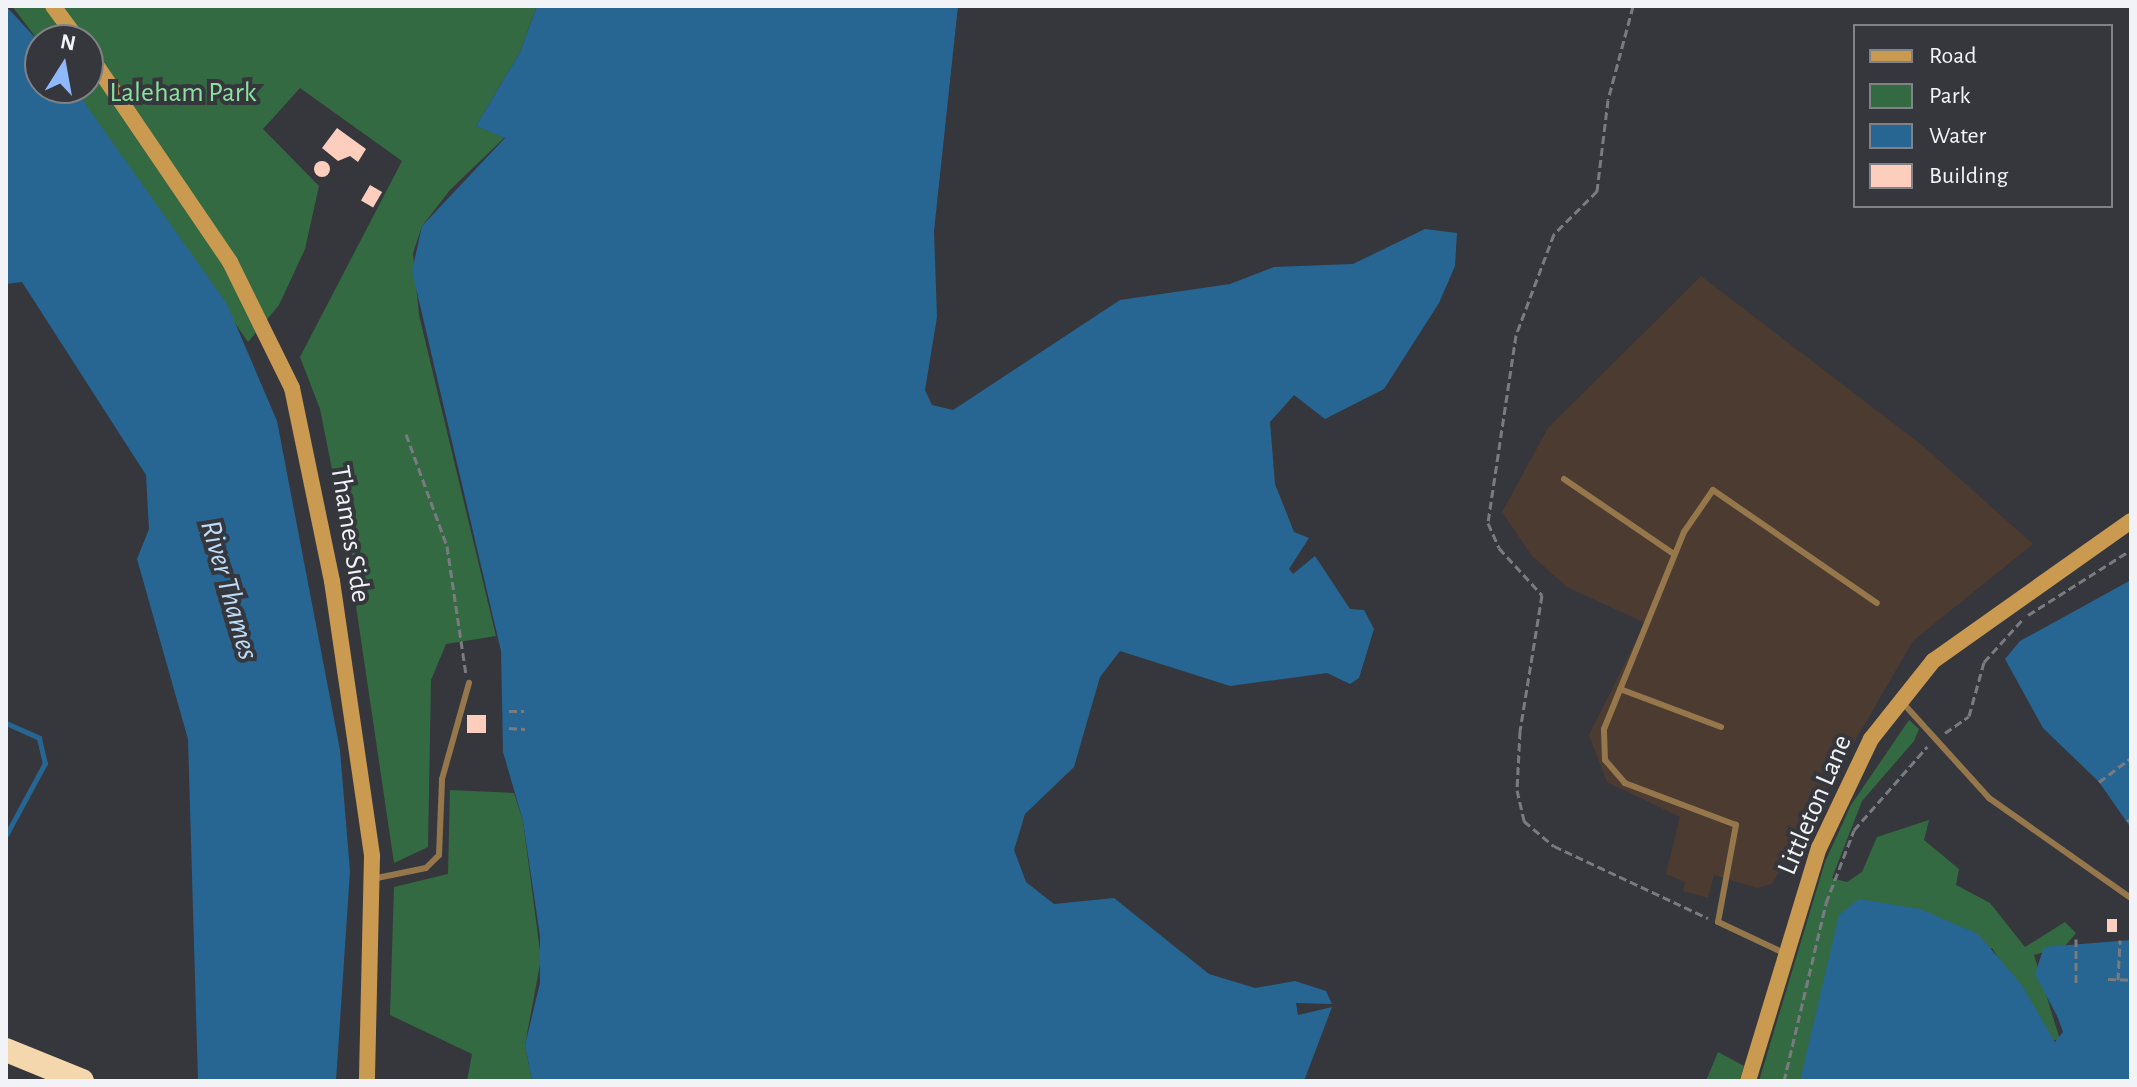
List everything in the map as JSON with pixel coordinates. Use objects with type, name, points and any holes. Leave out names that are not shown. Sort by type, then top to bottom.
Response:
[{"type":"highway","points":[[6,1050],[82,1081]]},
{"type":"street","points":[[53,6],[66,24]]},
{"type":"street","name":"Thames Side","points":[[104,77],[230,262],[292,388],[332,581],[372,879],[367,1081]]},
{"type":"street","name":"Littleton Lane","points":[[1748,1081],[1786,954],[1845,786],[1899,699],[1933,661],[2131,521]]},
{"type":"lane","points":[[1564,479],[1674,554]]},
{"type":"lane","points":[[1786,954],[1718,922],[1736,825],[1625,783],[1609,768],[1604,729],[1674,554],[1705,496],[1720,492],[1877,603]]},
{"type":"lane","points":[[372,879],[426,868],[439,855],[442,779],[469,683]]},
{"type":"lane","points":[[1620,689],[1721,727]]},
{"type":"lane","points":[[1899,699],[1937,737],[1989,798],[2131,898]]},
{"type":"path","points":[[1633,6],[1608,100],[1597,191],[1554,234],[1516,335],[1488,523],[1499,548],[1542,595],[1520,731],[1517,790],[1524,821],[1554,846],[1718,922]]},
{"type":"path","points":[[406,434],[447,546],[469,683]]},
{"type":"path","points":[[1784,1081],[1826,903],[1854,830],[1937,737],[1969,716],[1991,649],[2022,619],[2131,550]]},
{"type":"path","points":[[509,711],[524,711]]},
{"type":"path","points":[[509,728],[525,729]]},
{"type":"path","points":[[2099,782],[2131,758]]},
{"type":"path","points":[[2076,939],[2076,986]]},
{"type":"path","points":[[2118,980],[2120,940]]},
{"type":"path","points":[[2108,979],[2131,980]]},
{"type":"shaded area","points":[[1701,276],[1923,446],[2033,544],[1913,641],[1772,884],[1757,888],[1714,875],[1708,898],[1683,891],[1685,882],[1666,874],[1680,817],[1607,782],[1589,735],[1645,623],[1567,587],[1532,556],[1502,512],[1548,428]]},
{"type":"green space","name":"Laleham Park","points":[[12,6],[537,6],[520,52],[476,126],[505,137],[450,190],[422,226],[413,253],[419,315],[496,636],[446,644],[431,680],[428,847],[394,863],[347,545],[320,409],[300,357],[402,161],[300,88],[263,129],[319,186],[305,249],[279,305],[248,342],[85,104],[104,104],[104,24],[26,24]]},
{"type":"green space","points":[[1909,720],[1919,729],[1914,741],[1862,801],[1832,878],[1847,882],[1862,872],[1877,837],[1929,820],[1924,840],[1959,869],[1956,885],[1990,903],[2025,947],[2065,922],[2076,933],[2065,946],[2034,955],[2060,1040],[2051,1040],[1992,948],[1802,1081],[1759,1081],[1825,862],[1851,805]]},
{"type":"green space","points":[[450,790],[514,793],[523,821],[541,959],[525,1045],[532,1081],[467,1081],[472,1054],[390,1015],[394,887],[448,874]]},
{"type":"green space","points":[[1718,1052],[1744,1066],[1739,1081],[1706,1081]]},
{"type":"water","name":"River Thames","points":[[6,6],[24,26],[24,104],[85,104],[227,304],[277,421],[340,750],[350,871],[336,1081],[198,1081],[188,739],[137,559],[149,529],[146,475],[22,282],[6,284]]},
{"type":"water","points":[[537,6],[958,6],[934,231],[937,317],[925,390],[932,405],[953,410],[1120,300],[1230,284],[1274,267],[1353,264],[1425,229],[1457,233],[1455,266],[1439,303],[1384,389],[1325,419],[1294,395],[1270,422],[1275,484],[1294,532],[1309,538],[1289,569],[1293,574],[1315,556],[1350,609],[1364,610],[1374,629],[1359,678],[1350,684],[1327,673],[1230,686],[1120,651],[1100,677],[1074,767],[1025,814],[1014,850],[1026,882],[1054,904],[1114,898],[1209,974],[1255,988],[1295,981],[1326,991],[1332,1004],[1296,1003],[1298,1015],[1332,1007],[1304,1081],[532,1081],[525,1045],[540,983],[540,936],[523,821],[503,752],[501,651],[412,271],[422,226],[505,138],[476,126],[520,52]]},
{"type":"water","points":[[2131,580],[2131,828],[2099,782],[2043,728],[2005,659],[2020,641]]},
{"type":"water","points":[[1859,899],[1920,909],[1978,934],[2021,984],[2055,1042],[2063,1032],[2035,974],[2044,947],[2131,940],[2131,1081],[1800,1081],[1839,915]]},
{"type":"building","points":[[337,128],[366,149],[358,162],[350,156],[338,161],[322,148]]},
{"type":"building","points":[[322,161],[328,163],[328,175],[322,177],[316,175],[314,169],[316,163]]},
{"type":"building","points":[[370,185],[382,192],[373,208],[361,201]]},
{"type":"building","points":[[467,715],[486,715],[486,733],[467,733]]},
{"type":"building","points":[[2107,919],[2117,919],[2117,932],[2107,932]]},
{"type":"waterway","points":[[6,723],[39,738],[45,763],[6,835]]}]
